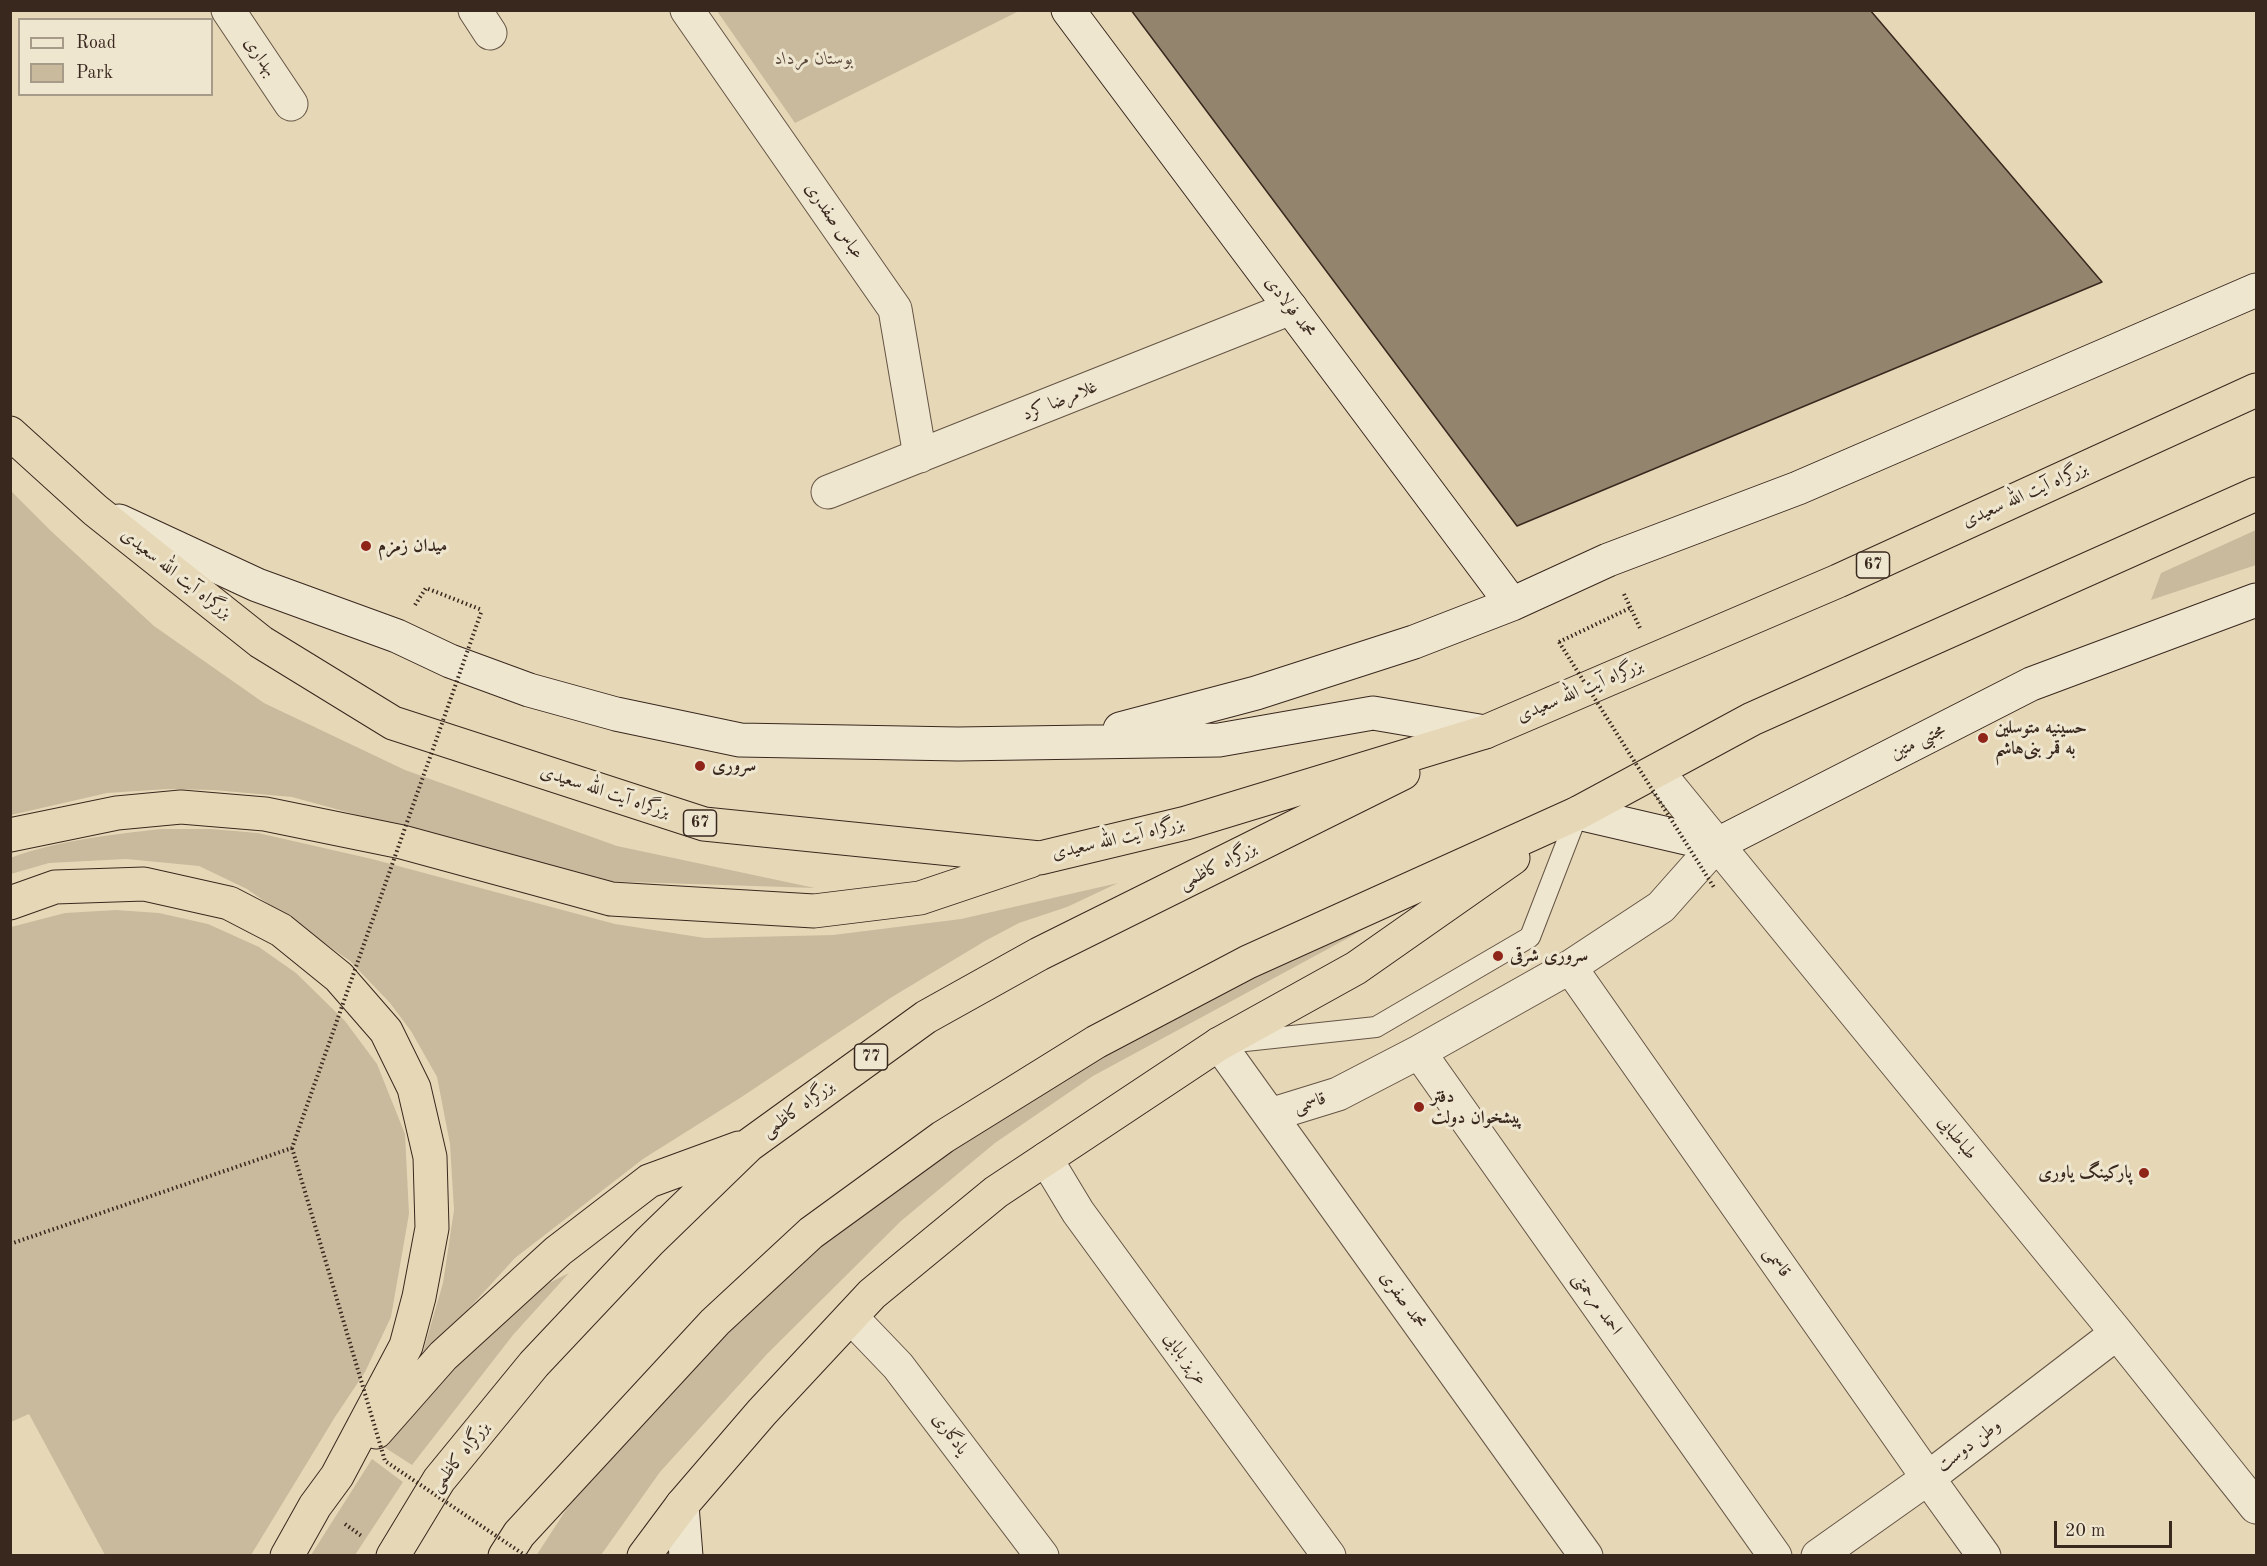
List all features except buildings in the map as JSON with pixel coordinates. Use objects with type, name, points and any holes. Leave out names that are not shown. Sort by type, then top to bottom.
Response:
[{"type":"highway","name":"بزرگراه آیت الله سعیدی","points":[[10,433],[95,510],[261,642],[393,723],[704,824],[1040,858],[1186,823],[1485,732],[1838,581],[2256,390]]},
{"type":"highway","points":[[505,1556],[519,1534],[715,1322],[811,1233],[943,1137],[1096,1042],[1248,962],[1578,813],[1752,719],[2256,494]]},
{"type":"highway","name":"بزرگراه کاظمی","points":[[393,1556],[439,1480],[534,1364],[649,1242],[749,1145],[926,1017],[1039,954],[1485,732]]},
{"type":"highway","points":[[10,835],[117,813],[181,807],[265,814],[402,842],[611,899],[814,911],[920,898],[1040,858]]},
{"type":"highway","points":[[644,1556],[682,1505],[762,1412],[872,1294],[996,1192],[1219,1044],[1356,968],[1578,813]]},
{"type":"highway","points":[[10,903],[55,887],[144,884],[229,903],[281,930],[330,970],[386,1031],[417,1100],[430,1157],[432,1228],[419,1298],[406,1346],[337,1476]]},
{"type":"highway","points":[[287,1556],[315,1506],[337,1476],[443,1356],[558,1251],[649,1181],[749,1145]]},
{"type":"street","name":"بهداری","points":[[228,10],[291,104]]},
{"type":"street","name":"عباس صفدری","points":[[687,10],[895,309],[920,456]]},
{"type":"street","name":"محمد فولادی","points":[[1068,10],[1512,604]]},
{"type":"street","points":[[1057,744],[1256,693],[1414,642],[1512,604],[1608,560],[1798,488],[2256,290]]},
{"type":"street","name":"غلامرضا کرد","points":[[828,492],[1291,308]]},
{"type":"street","points":[[95,510],[257,585],[397,636],[450,661],[529,690],[616,714],[740,740],[1057,744],[1219,740],[1373,712],[1485,732]]},
{"type":"street","name":"مجتبی متین","points":[[1716,845],[2031,684],[2256,600]]},
{"type":"street","name":"طباطبایی","points":[[1657,771],[2118,1333],[2256,1507]]},
{"type":"street","points":[[1578,813],[1716,845]]},
{"type":"street","name":"قاسمی","points":[[1270,1115],[1338,1094],[1419,1052],[1570,967],[1661,908],[1716,845]]},
{"type":"street","name":"قاسمی","points":[[1570,967],[1984,1556]]},
{"type":"street","name":"محمد صفری","points":[[1219,1044],[1586,1556]]},
{"type":"street","name":"احمد مرحمتی","points":[[1419,1052],[1775,1556]]},
{"type":"street","name":"عزیز بابایی","points":[[1046,1159],[1078,1212],[1329,1556]]},
{"type":"street","name":"یادگاری","points":[[851,1317],[898,1366],[1042,1556]]},
{"type":"street","name":"وطن دوست","points":[[1818,1556],[1928,1478],[2118,1333]]},
{"type":"street","points":[[682,1505],[686,1556]]},
{"type":"lane","points":[[1219,1044],[1376,1027],[1530,937],[1578,813]]},
{"type":"path","points":[[1608,560],[1654,660]]},
{"type":"path","points":[[426,588],[482,609],[292,1148],[385,1461],[526,1556]]},
{"type":"path","points":[[1630,608],[1559,642],[1715,889]]},
{"type":"path","points":[[10,1244],[292,1148]]},
{"type":"green space","name":"بوستان مرداد","points":[[717,10],[1019,11],[795,123]]},
{"type":"green space","points":[[10,490],[154,626],[264,703],[405,770],[617,846],[815,888],[598,881],[292,797],[213,790],[168,789],[107,793],[11,815]]},
{"type":"green space","points":[[2256,530],[2256,565],[2151,600],[2161,573]]},
{"type":"green space","points":[[161,829],[211,829],[258,833],[372,859],[615,924],[705,938],[833,935],[961,919],[1118,883],[1067,907],[1019,923],[985,941],[892,997],[643,1159],[515,1258],[420,1362],[443,1283],[454,1210],[450,1144],[437,1077],[411,1031],[390,1003],[350,961],[247,889],[199,866],[126,859],[49,863],[11,874],[10,858],[28,852],[85,839]]},
{"type":"green space","points":[[1413,899],[1350,937],[1093,1076],[995,1143],[901,1221],[768,1353],[660,1472],[601,1555],[536,1556],[573,1499],[748,1303],[905,1174],[1145,1027]]},
{"type":"green space","points":[[116,910],[159,913],[208,924],[259,947],[296,973],[345,1021],[377,1064],[405,1134],[409,1214],[391,1317],[365,1372],[251,1555],[105,1555],[29,1414],[11,1422],[11,927],[65,913]]},
{"type":"green space","points":[[569,1273],[513,1335],[412,1465],[384,1447],[469,1348],[535,1290]]},
{"type":"green space","points":[[372,1459],[403,1482],[355,1555],[311,1555]]},
{"type":"place","name":"میدان زمزم","points":[[366,546]]},
{"type":"place","name":"حسینیه متوسلین به قمر بنی‌هاشم","points":[[1983,738]]},
{"type":"place","name":"سروری","points":[[700,766]]},
{"type":"place","name":"سروری شرقی","points":[[1498,956]]},
{"type":"place","name":"دفتر پیشخوان دولت","points":[[1419,1107]]},
{"type":"place","name":"پارکینگ یاوری","points":[[2144,1173]]}]
